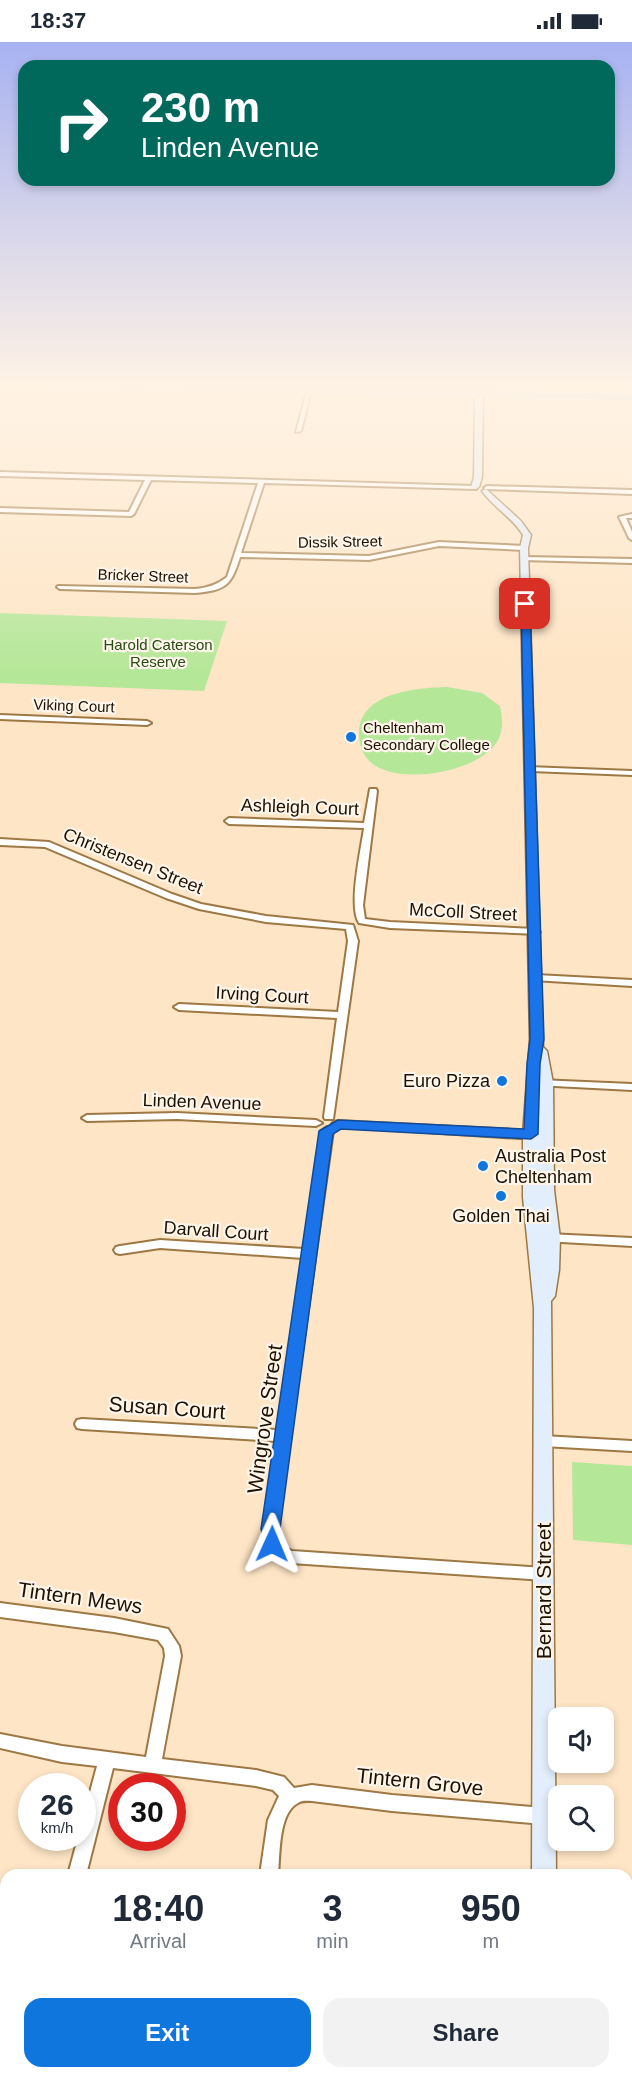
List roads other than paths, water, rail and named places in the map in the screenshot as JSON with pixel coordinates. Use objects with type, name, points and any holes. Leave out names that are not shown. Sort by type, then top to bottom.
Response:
[{"type":"street","points":[[0,510],[131,514],[148,479]]},
{"type":"street","points":[[173,479],[632,492]]},
{"type":"street","points":[[478,479],[488,507],[513,528],[524,550]]},
{"type":"street","name":"Bricker Street","points":[[60,587],[204,590],[228,580],[261,483]]},
{"type":"street","points":[[632,516],[622,517],[632,538]]},
{"type":"street","name":"Dissik Street","points":[[237,555],[373,558],[434,545],[480,545],[632,561]]},
{"type":"street","name":"Bernard Street","points":[[524,550],[539,1083],[531,1197],[543,1238],[537,1267],[543,1308],[544,1869]]},
{"type":"street","name":"Viking Court","points":[[0,717],[147,723]]},
{"type":"street","points":[[531,769],[632,773]]},
{"type":"street","points":[[356,924],[374,792]]},
{"type":"street","name":"Ashleigh Court","points":[[229,821],[369,826]]},
{"type":"street","name":"Christensen Street","points":[[0,843],[46,844],[169,896],[199,906],[267,919],[356,924]]},
{"type":"street","name":"McColl Street","points":[[356,924],[535,932]]},
{"type":"street","name":"Wingrove Street","points":[[356,924],[270,1538],[275,1550],[291,1557],[544,1574]]},
{"type":"street","points":[[536,978],[632,983]]},
{"type":"street","name":"Irving Court","points":[[179,1007],[342,1015]]},
{"type":"street","points":[[539,1083],[632,1087]]},
{"type":"street","name":"Linden Avenue","points":[[87,1118],[177,1116],[537,1135]]},
{"type":"street","points":[[543,1238],[632,1242]]},
{"type":"street","name":"Darvall Court","points":[[120,1250],[160,1244],[309,1254]]},
{"type":"street","name":"Susan Court","points":[[82,1424],[284,1436]]},
{"type":"street","points":[[543,1441],[632,1446]]},
{"type":"street","name":"Tintern Mews","points":[[0,1610],[163,1634],[171,1646],[173,1656],[153,1765]]},
{"type":"street","points":[[0,1741],[63,1754],[268,1780],[278,1784],[291,1797],[280,1810],[270,1869]]},
{"type":"street","points":[[79,1869],[107,1760]]},
{"type":"street","name":"Tintern Grove","points":[[291,1797],[312,1792],[392,1803],[544,1816]]},
{"type":"place","name":"Cheltenham Secondary College","points":[[351,737]]},
{"type":"place","name":"Euro Pizza","points":[[502,1081]]},
{"type":"place","name":"Australia Post Cheltenham","points":[[483,1166]]},
{"type":"place","name":"Golden Thai","points":[[501,1196]]},
{"type":"park label","name":"Harold Caterson Reserve","points":[[158,654]]}]
